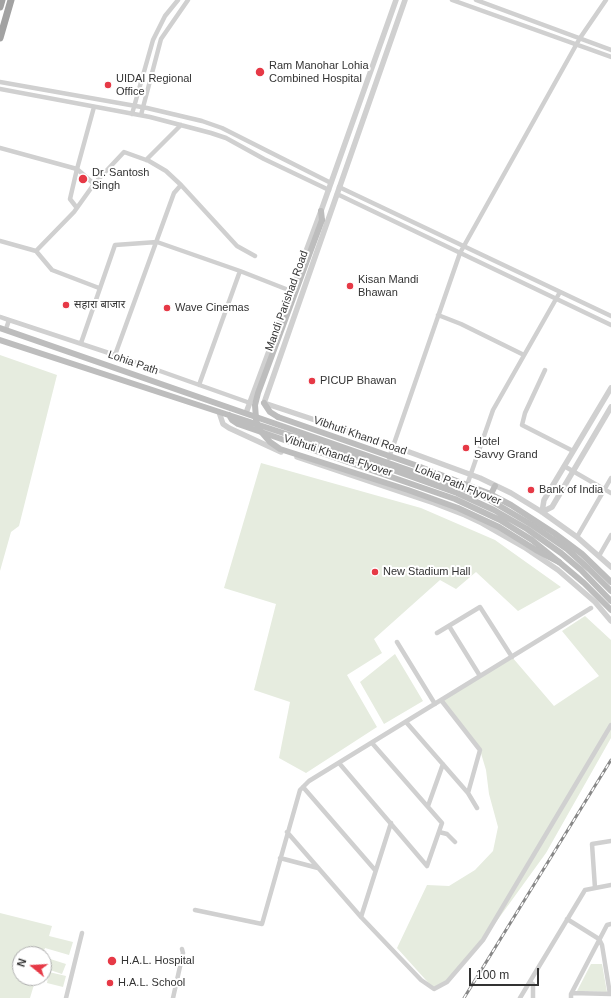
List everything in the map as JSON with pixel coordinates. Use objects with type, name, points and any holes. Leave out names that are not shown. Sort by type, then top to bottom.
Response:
[{"type":"highway","points":[[0,7],[2,0]]},
{"type":"highway","points":[[0,38],[11,0]]},
{"type":"main road","name":"Vibhuti Khanda Flyover","points":[[321,211],[322,220],[258,393],[255,405],[258,428],[270,442],[280,449],[401,487],[458,508],[499,527],[536,550],[559,562]]},
{"type":"main road","name":"Lohia Path","points":[[3,329],[259,417]]},
{"type":"main road","name":"Lohia Path","points":[[0,340],[210,410]]},
{"type":"main road","name":"Lohia Path Flyover","points":[[264,403],[270,412],[278,417],[415,465],[488,493],[511,504],[582,554],[611,582]]},
{"type":"main road","name":"Lohia Path Flyover","points":[[210,410],[368,461],[500,513],[527,529],[561,553],[581,570],[611,601]]},
{"type":"main road","name":"Lohia Path Flyover","points":[[259,417],[465,489],[488,500],[532,525],[566,549],[589,569],[611,592]]},
{"type":"main road","points":[[488,500],[495,486]]},
{"type":"main road","name":"Lohia Path Flyover","points":[[456,496],[500,520],[532,540],[584,583],[611,610]]},
{"type":"street","points":[[132,114],[152,40],[165,16],[178,0]]},
{"type":"street","points":[[141,115],[161,39],[188,0]]},
{"type":"street","name":"Mandi Parishad Road","points":[[246,413],[329,190],[396,0]]},
{"type":"street","points":[[264,403],[405,0]]},
{"type":"street","points":[[452,0],[611,57]]},
{"type":"street","points":[[476,0],[611,50]]},
{"type":"street","points":[[388,462],[460,253],[580,38],[606,0]]},
{"type":"street","points":[[144,68],[152,71]]},
{"type":"street","points":[[0,82],[134,106],[202,121],[222,128],[331,183]]},
{"type":"street","points":[[0,89],[141,115],[211,133],[329,190]]},
{"type":"street","points":[[40,97],[41,89]]},
{"type":"street","points":[[77,208],[70,199],[94,107]]},
{"type":"street","points":[[146,160],[181,125]]},
{"type":"street","points":[[236,144],[241,138]]},
{"type":"street","points":[[241,138],[246,150]]},
{"type":"street","points":[[0,148],[77,169],[94,184]]},
{"type":"street","points":[[36,251],[77,208],[94,184],[124,152],[146,160],[166,171],[181,184],[238,246],[255,256]]},
{"type":"street","points":[[115,354],[174,193],[181,184]]},
{"type":"street","points":[[339,187],[611,316]]},
{"type":"street","points":[[337,194],[611,325]]},
{"type":"street","points":[[0,240],[36,251],[52,270],[99,288]]},
{"type":"street","points":[[81,343],[115,245],[157,242],[240,271],[291,291]]},
{"type":"street","points":[[199,385],[240,271]]},
{"type":"street","points":[[520,282],[533,279]]},
{"type":"street","points":[[465,489],[493,410],[560,292]]},
{"type":"street","points":[[438,315],[462,324],[524,355]]},
{"type":"street","points":[[0,317],[115,354],[250,403]]},
{"type":"street","points":[[3,329],[9,320]]},
{"type":"street","points":[[546,370],[525,413],[522,425],[573,451]]},
{"type":"street","points":[[259,377],[271,381]]},
{"type":"street","points":[[542,512],[544,500],[611,388]]},
{"type":"street","name":"Vibhuti Khand Road","points":[[264,403],[393,446],[470,474],[511,493],[542,512],[577,537],[611,567]]},
{"type":"street","points":[[542,512],[552,507],[611,408]]},
{"type":"street","points":[[219,412],[223,424],[272,448],[434,503],[482,523],[524,547],[558,570],[595,602],[611,621]]},
{"type":"street","points":[[564,466],[611,493]]},
{"type":"street","points":[[577,537],[611,478]]},
{"type":"street","points":[[599,556],[611,535]]},
{"type":"street","points":[[437,633],[480,607],[512,657]]},
{"type":"street","points":[[195,910],[262,924],[298,794],[303,786],[591,608]]},
{"type":"street","points":[[449,626],[480,676]]},
{"type":"street","points":[[397,642],[434,704]]},
{"type":"street","points":[[441,700],[480,750],[468,793]]},
{"type":"street","points":[[406,722],[468,793],[477,808]]},
{"type":"street","points":[[287,832],[361,917],[421,980],[434,989],[447,982],[483,940],[611,725]]},
{"type":"street","points":[[339,763],[427,866],[442,823],[372,743]]},
{"type":"street","points":[[428,806],[443,764]]},
{"type":"street","points":[[303,786],[375,870]]},
{"type":"street","points":[[361,917],[390,823]]},
{"type":"street","points":[[439,832],[447,834],[454,842]]},
{"type":"street","points":[[595,888],[592,844],[611,841]]},
{"type":"street","points":[[280,858],[318,868]]},
{"type":"street","points":[[520,998],[585,890],[611,885]]},
{"type":"street","points":[[567,919],[599,940],[602,945],[611,994],[572,995],[599,940],[607,925],[611,924]]},
{"type":"street","points":[[66,998],[82,933]]},
{"type":"street","points":[[173,998],[183,953],[182,949]]},
{"type":"street","points":[[530,982],[533,984],[533,998]]},
{"type":"shaded area","points":[[0,355],[57,375],[19,526],[11,532],[0,571]]},
{"type":"shaded area","points":[[261,463],[421,508],[495,540],[561,587],[518,611],[476,572],[456,589],[440,580],[374,639],[382,653],[347,675],[377,727],[306,773],[279,758],[290,702],[254,690],[276,604],[224,588]]},
{"type":"shaded area","points":[[585,616],[611,640],[611,738],[546,853],[483,940],[447,982],[434,989],[397,948],[427,885],[449,886],[475,870],[493,851],[498,827],[489,794],[486,770],[480,750],[441,700],[512,657],[554,706],[599,676],[562,631]]},
{"type":"shaded area","points":[[395,654],[423,701],[384,724],[360,682]]},
{"type":"shaded area","points":[[0,913],[52,926],[49,936],[73,942],[69,955],[52,950],[52,946],[12,946],[12,986],[34,986],[30,998],[0,998]]},
{"type":"shaded area","points":[[52,960],[66,964],[62,974],[52,971]]},
{"type":"shaded area","points":[[591,964],[602,964],[607,992],[577,991]]},
{"type":"shaded area","points":[[52,973],[66,976],[63,987],[52,984]]},
{"type":"railway","points":[[464,998],[611,760]]},
{"type":"place","name":"Ram Manohar Lohia Combined Hospital","points":[[260,72]]},
{"type":"place","name":"UIDAI Regional Office","points":[[108,85]]},
{"type":"place","name":"Dr. Santosh Singh","points":[[83,179]]},
{"type":"place","name":"Kisan Mandi Bhawan","points":[[350,286]]},
{"type":"place","name":"सहारा बाजार","points":[[66,305]]},
{"type":"place","name":"Wave Cinemas","points":[[167,308]]},
{"type":"place","name":"PICUP Bhawan","points":[[312,381]]},
{"type":"place","name":"Hotel Savvy Grand","points":[[466,448]]},
{"type":"place","name":"Bank of India","points":[[531,490]]},
{"type":"place","name":"New Stadium Hall","points":[[375,572]]},
{"type":"place","name":"H.A.L. Hospital","points":[[112,961]]},
{"type":"place","name":"H.A.L. School","points":[[110,983]]}]
